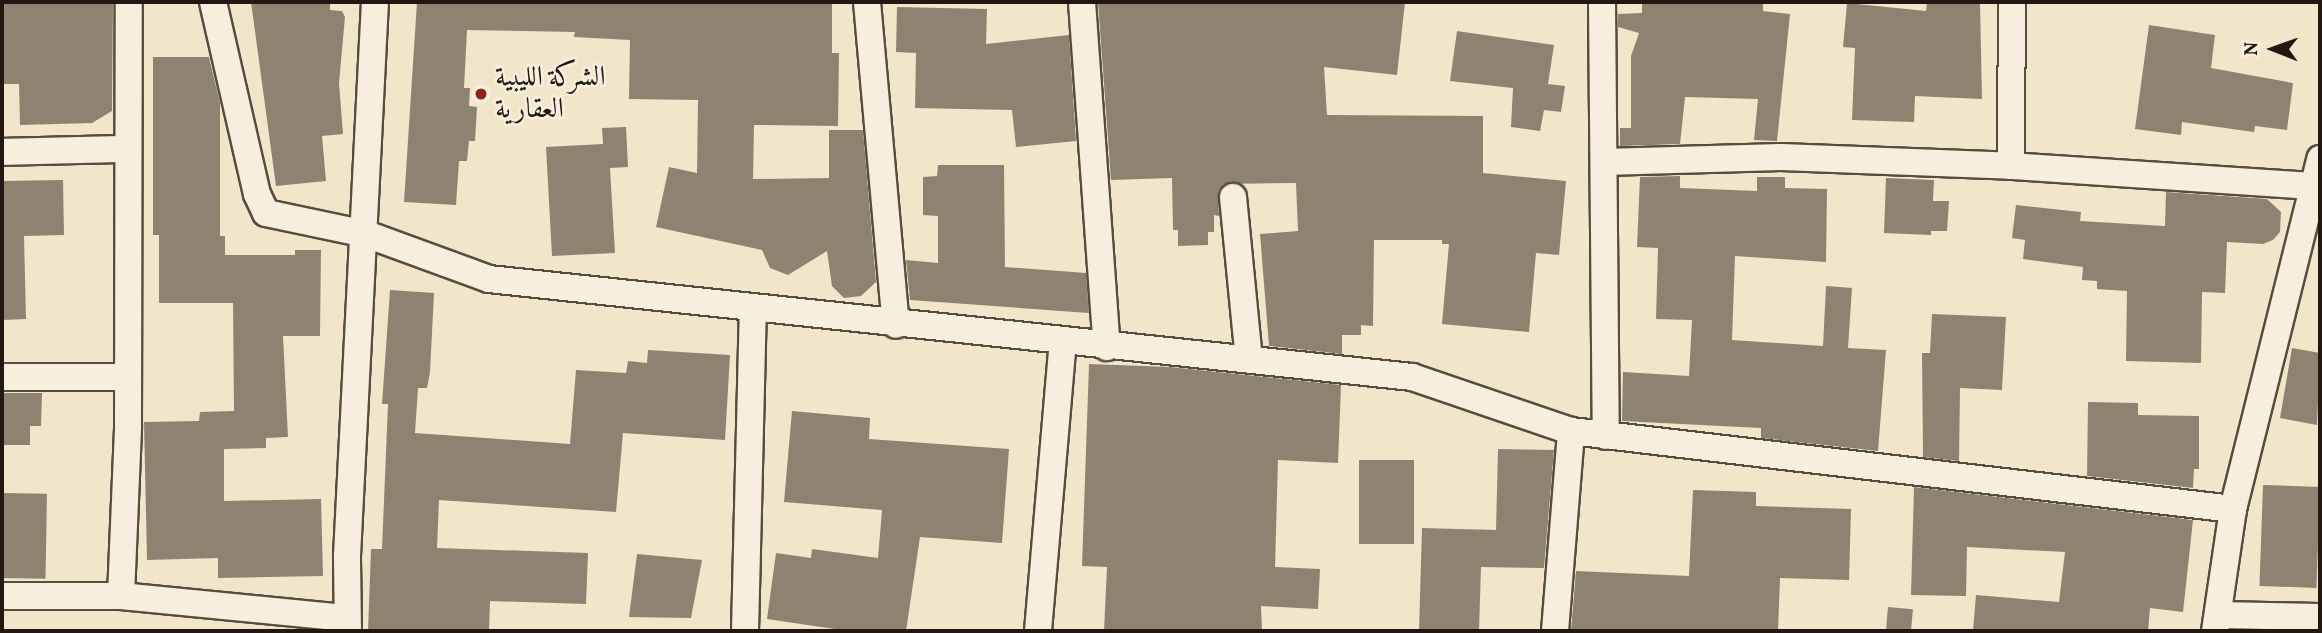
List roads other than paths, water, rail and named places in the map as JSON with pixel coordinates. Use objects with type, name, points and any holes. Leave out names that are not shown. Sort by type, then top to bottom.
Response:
[{"type":"street","points":[[121,596],[128,377],[129,2]]},
{"type":"street","points":[[213,2],[257,194],[266,214],[366,234],[489,279],[753,310],[1412,377],[1571,431],[2233,509]]},
{"type":"street","points":[[2,596],[121,596],[347,624],[375,2]]},
{"type":"street","points":[[867,2],[897,325]]},
{"type":"street","points":[[1082,2],[1107,347]]},
{"type":"street","points":[[1602,2],[1606,436]]},
{"type":"street","points":[[2011,166],[2012,2]]},
{"type":"street","points":[[2,152],[128,149]]},
{"type":"street","points":[[1604,162],[1781,157],[2011,166],[2314,186]]},
{"type":"street","points":[[2314,621],[2216,623],[2233,509],[2320,159]]},
{"type":"street","points":[[1233,197],[1249,359]]},
{"type":"street","points":[[745,631],[753,310]]},
{"type":"street","points":[[1038,631],[1063,341]]},
{"type":"street","points":[[2,377],[128,377]]},
{"type":"street","points":[[1555,631],[1571,431]]},
{"type":"place","name":"الشركة الليبية العقارية","points":[[481,94]]}]
